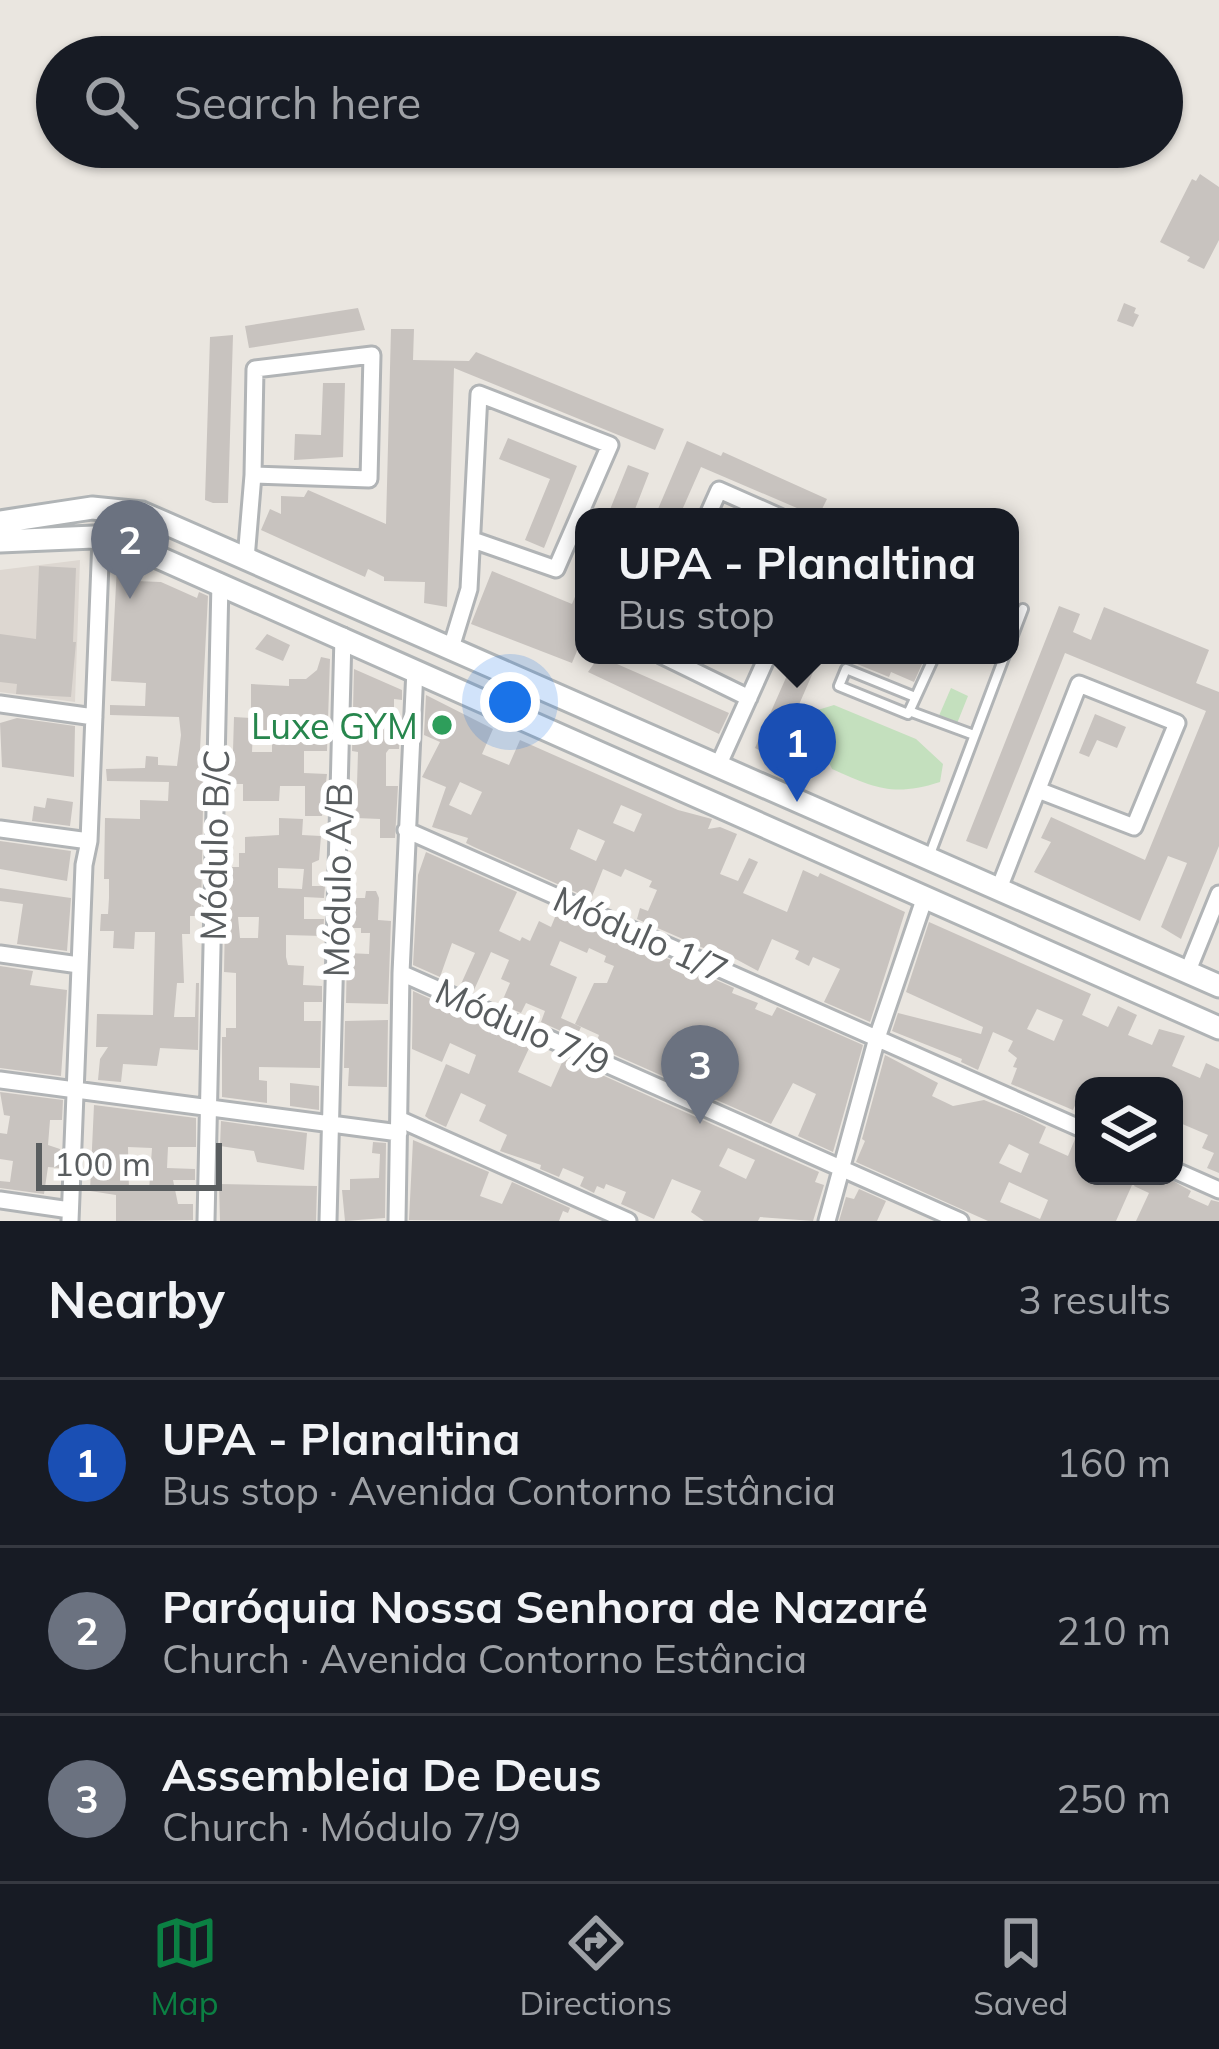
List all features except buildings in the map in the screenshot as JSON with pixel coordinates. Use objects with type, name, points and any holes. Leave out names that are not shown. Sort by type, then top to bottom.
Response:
[{"type":"street","points":[[246,559],[255,369],[371,355],[369,479],[253,475]]},
{"type":"street","points":[[451,648],[467,597],[479,394],[610,446],[583,508]]},
{"type":"street","points":[[711,508],[719,490],[760,508]]},
{"type":"street","points":[[103,509],[82,524],[102,538],[220,582],[1219,1028]]},
{"type":"street","points":[[0,542],[102,538],[121,526],[103,509]]},
{"type":"street","points":[[0,522],[103,509],[142,513],[1219,986]]},
{"type":"street","points":[[473,540],[556,569],[575,526]]},
{"type":"street","points":[[0,1200],[70,1215],[72,1090],[102,538]]},
{"type":"street","name":"Módulo B/C","points":[[206,1221],[220,582]]},
{"type":"street","name":"Módulo A/B","points":[[328,1221],[343,636]]},
{"type":"street","points":[[680,664],[748,698]]},
{"type":"street","points":[[683,788],[686,772],[708,761],[764,664]]},
{"type":"street","points":[[397,1221],[401,973],[415,669]]},
{"type":"street","points":[[998,891],[1079,684],[1177,723],[1134,827],[1038,790]]},
{"type":"street","points":[[0,704],[94,717]]},
{"type":"street","points":[[659,778],[671,745]]},
{"type":"street","points":[[0,829],[88,841]]},
{"type":"street","name":"Módulo 1/7","points":[[406,830],[1075,1126]]},
{"type":"street","points":[[827,1221],[877,1038],[926,897]]},
{"type":"street","points":[[1187,973],[1218,899]]},
{"type":"street","points":[[1015,937],[1033,906]]},
{"type":"street","points":[[0,954],[79,965]]},
{"type":"street","name":"Módulo 7/9","points":[[401,973],[960,1221]]},
{"type":"street","points":[[0,1080],[331,1124],[399,1126],[628,1221]]},
{"type":"street","points":[[1183,1174],[1219,1190]]},
{"type":"lane","points":[[1019,615],[1023,609]]},
{"type":"lane","points":[[915,697],[846,669],[838,686],[908,714],[930,664]]},
{"type":"lane","points":[[928,861],[1002,664]]},
{"type":"lane","points":[[909,711],[974,736]]},
{"type":"shaded area","points":[[80,560],[75,702],[0,692],[0,570]]},
{"type":"green space","points":[[951,688],[968,696],[956,726],[938,718]]},
{"type":"green space","points":[[834,705],[916,739],[943,764],[940,782],[909,789],[884,788],[832,769],[811,723],[811,712]]},
{"type":"place","name":"Paróquia Nossa Senhora de Nazaré","points":[[130,599]]},
{"type":"place","name":"Luxe GYM","points":[[442,725]]},
{"type":"place","name":"UPA - Planaltina","points":[[797,802]]},
{"type":"place","name":"Assembleia De Deus","points":[[700,1124]]}]
